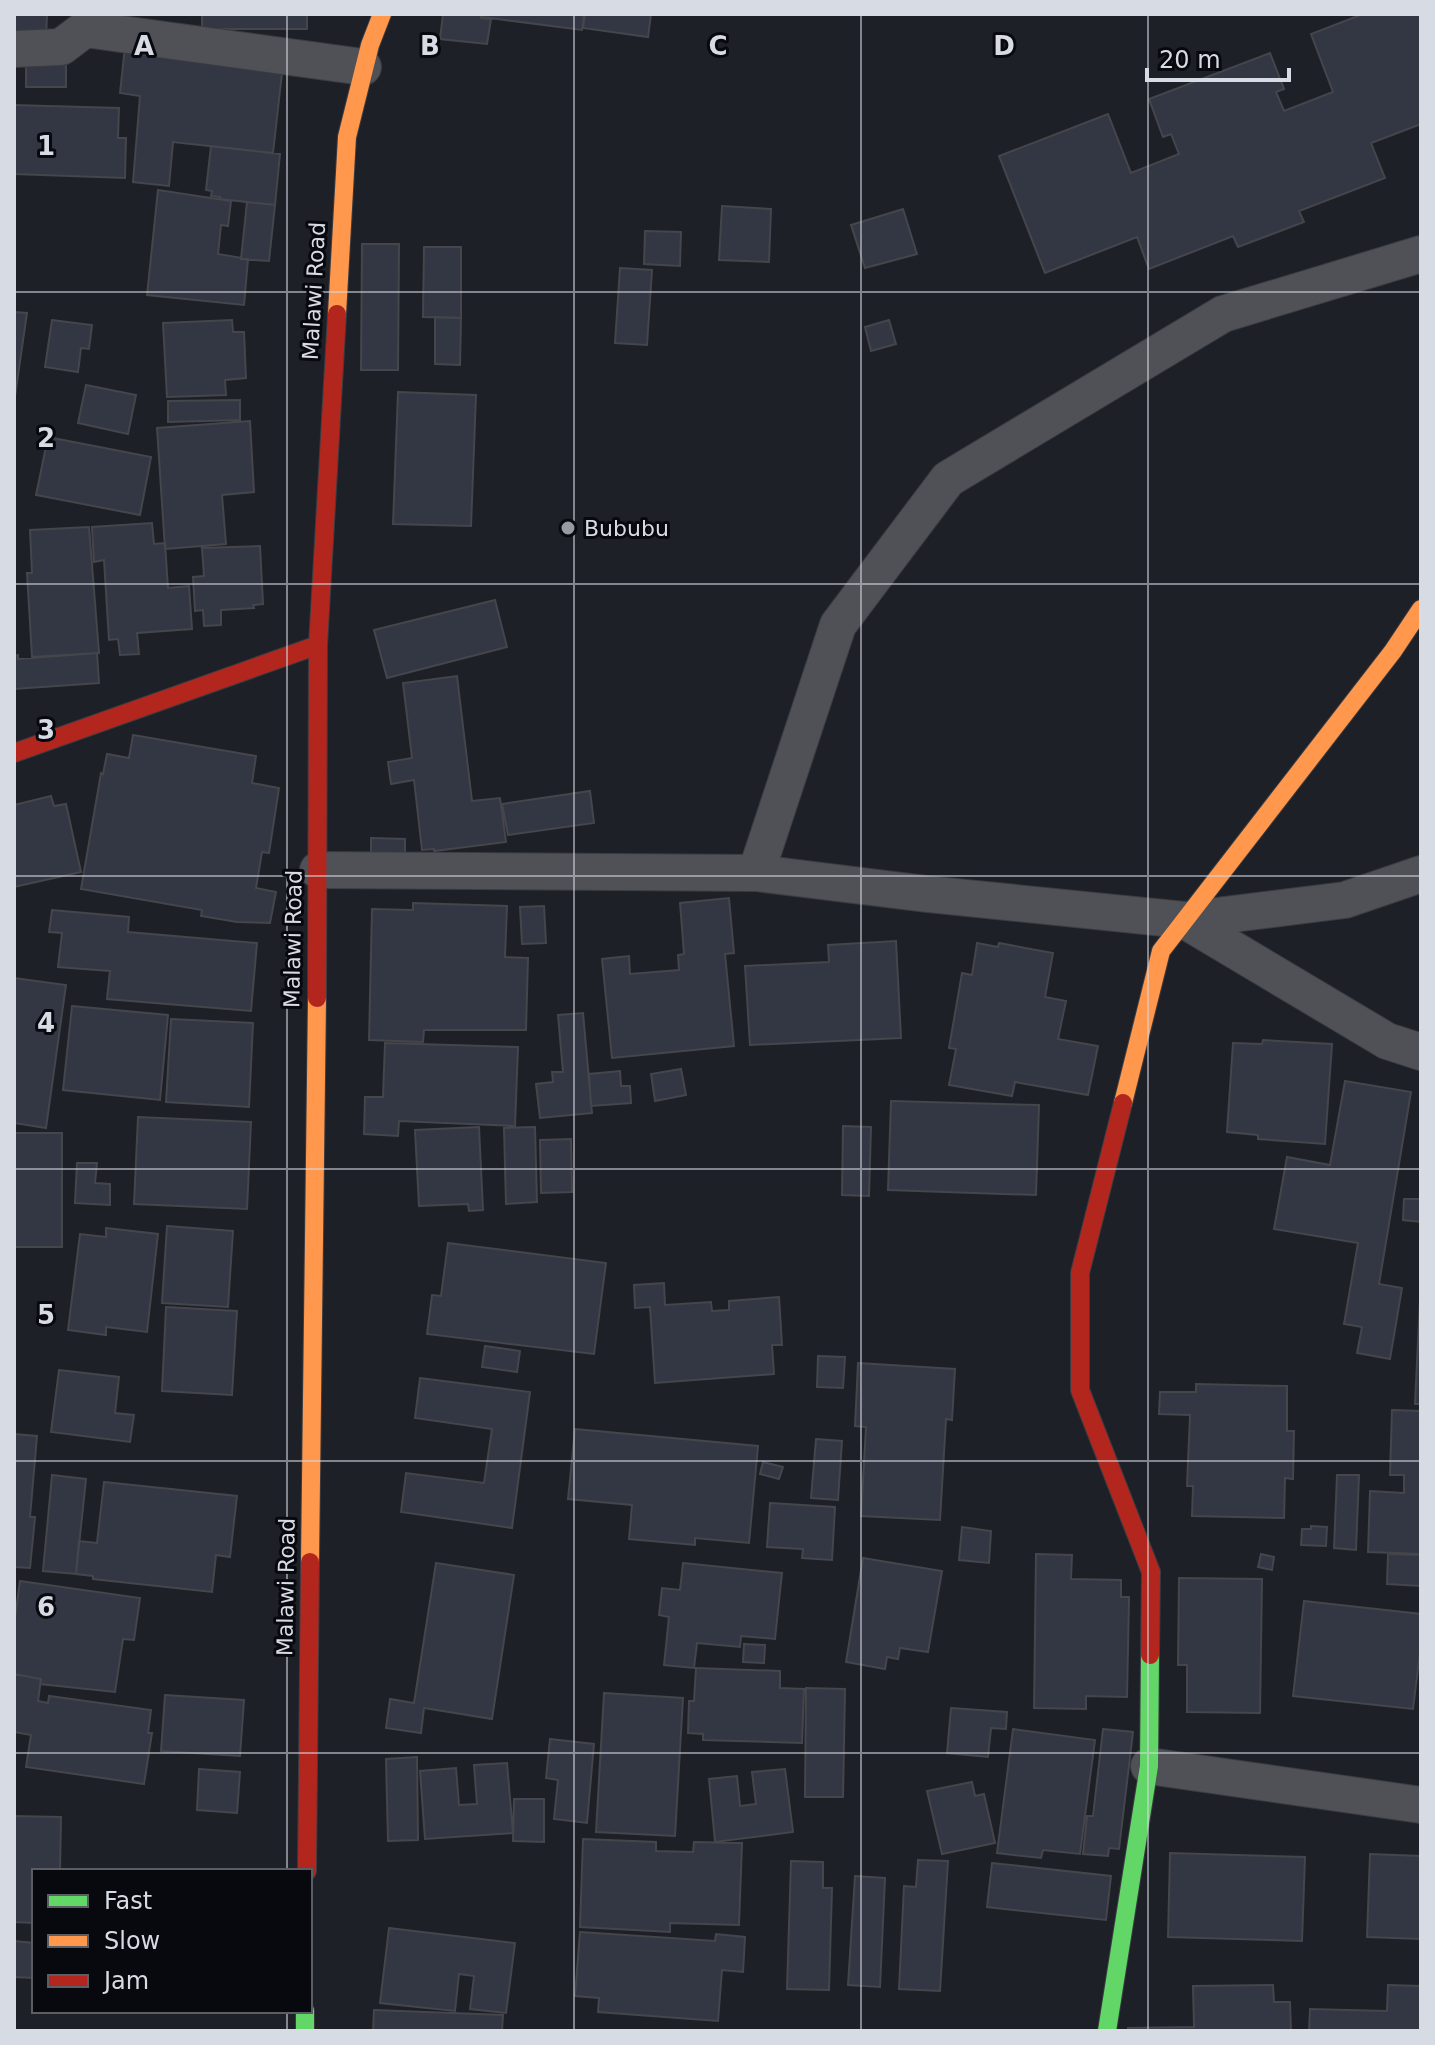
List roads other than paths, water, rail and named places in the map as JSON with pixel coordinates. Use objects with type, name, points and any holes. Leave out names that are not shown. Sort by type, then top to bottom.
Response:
[{"type":"street","points":[[14,49],[61,47],[85,29],[368,35]]},
{"type":"street","name":"Malawi Road","points":[[307,1869],[318,645],[347,137],[368,35]]},
{"type":"street","points":[[756,873],[838,625],[948,479],[1223,314],[1421,254]]},
{"type":"street","points":[[1107,2031],[1149,1766],[1151,1572],[1080,1390],[1080,1273],[1161,951],[1393,651],[1421,609]]},
{"type":"street","points":[[14,753],[318,645]]},
{"type":"street","points":[[318,870],[756,873],[1184,920],[1345,900],[1421,874]]},
{"type":"street","points":[[1184,920],[1387,1041],[1421,1052]]},
{"type":"street","points":[[1149,1766],[1421,1805]]},
{"type":"place","name":"Bububu","points":[[568,528]]}]
